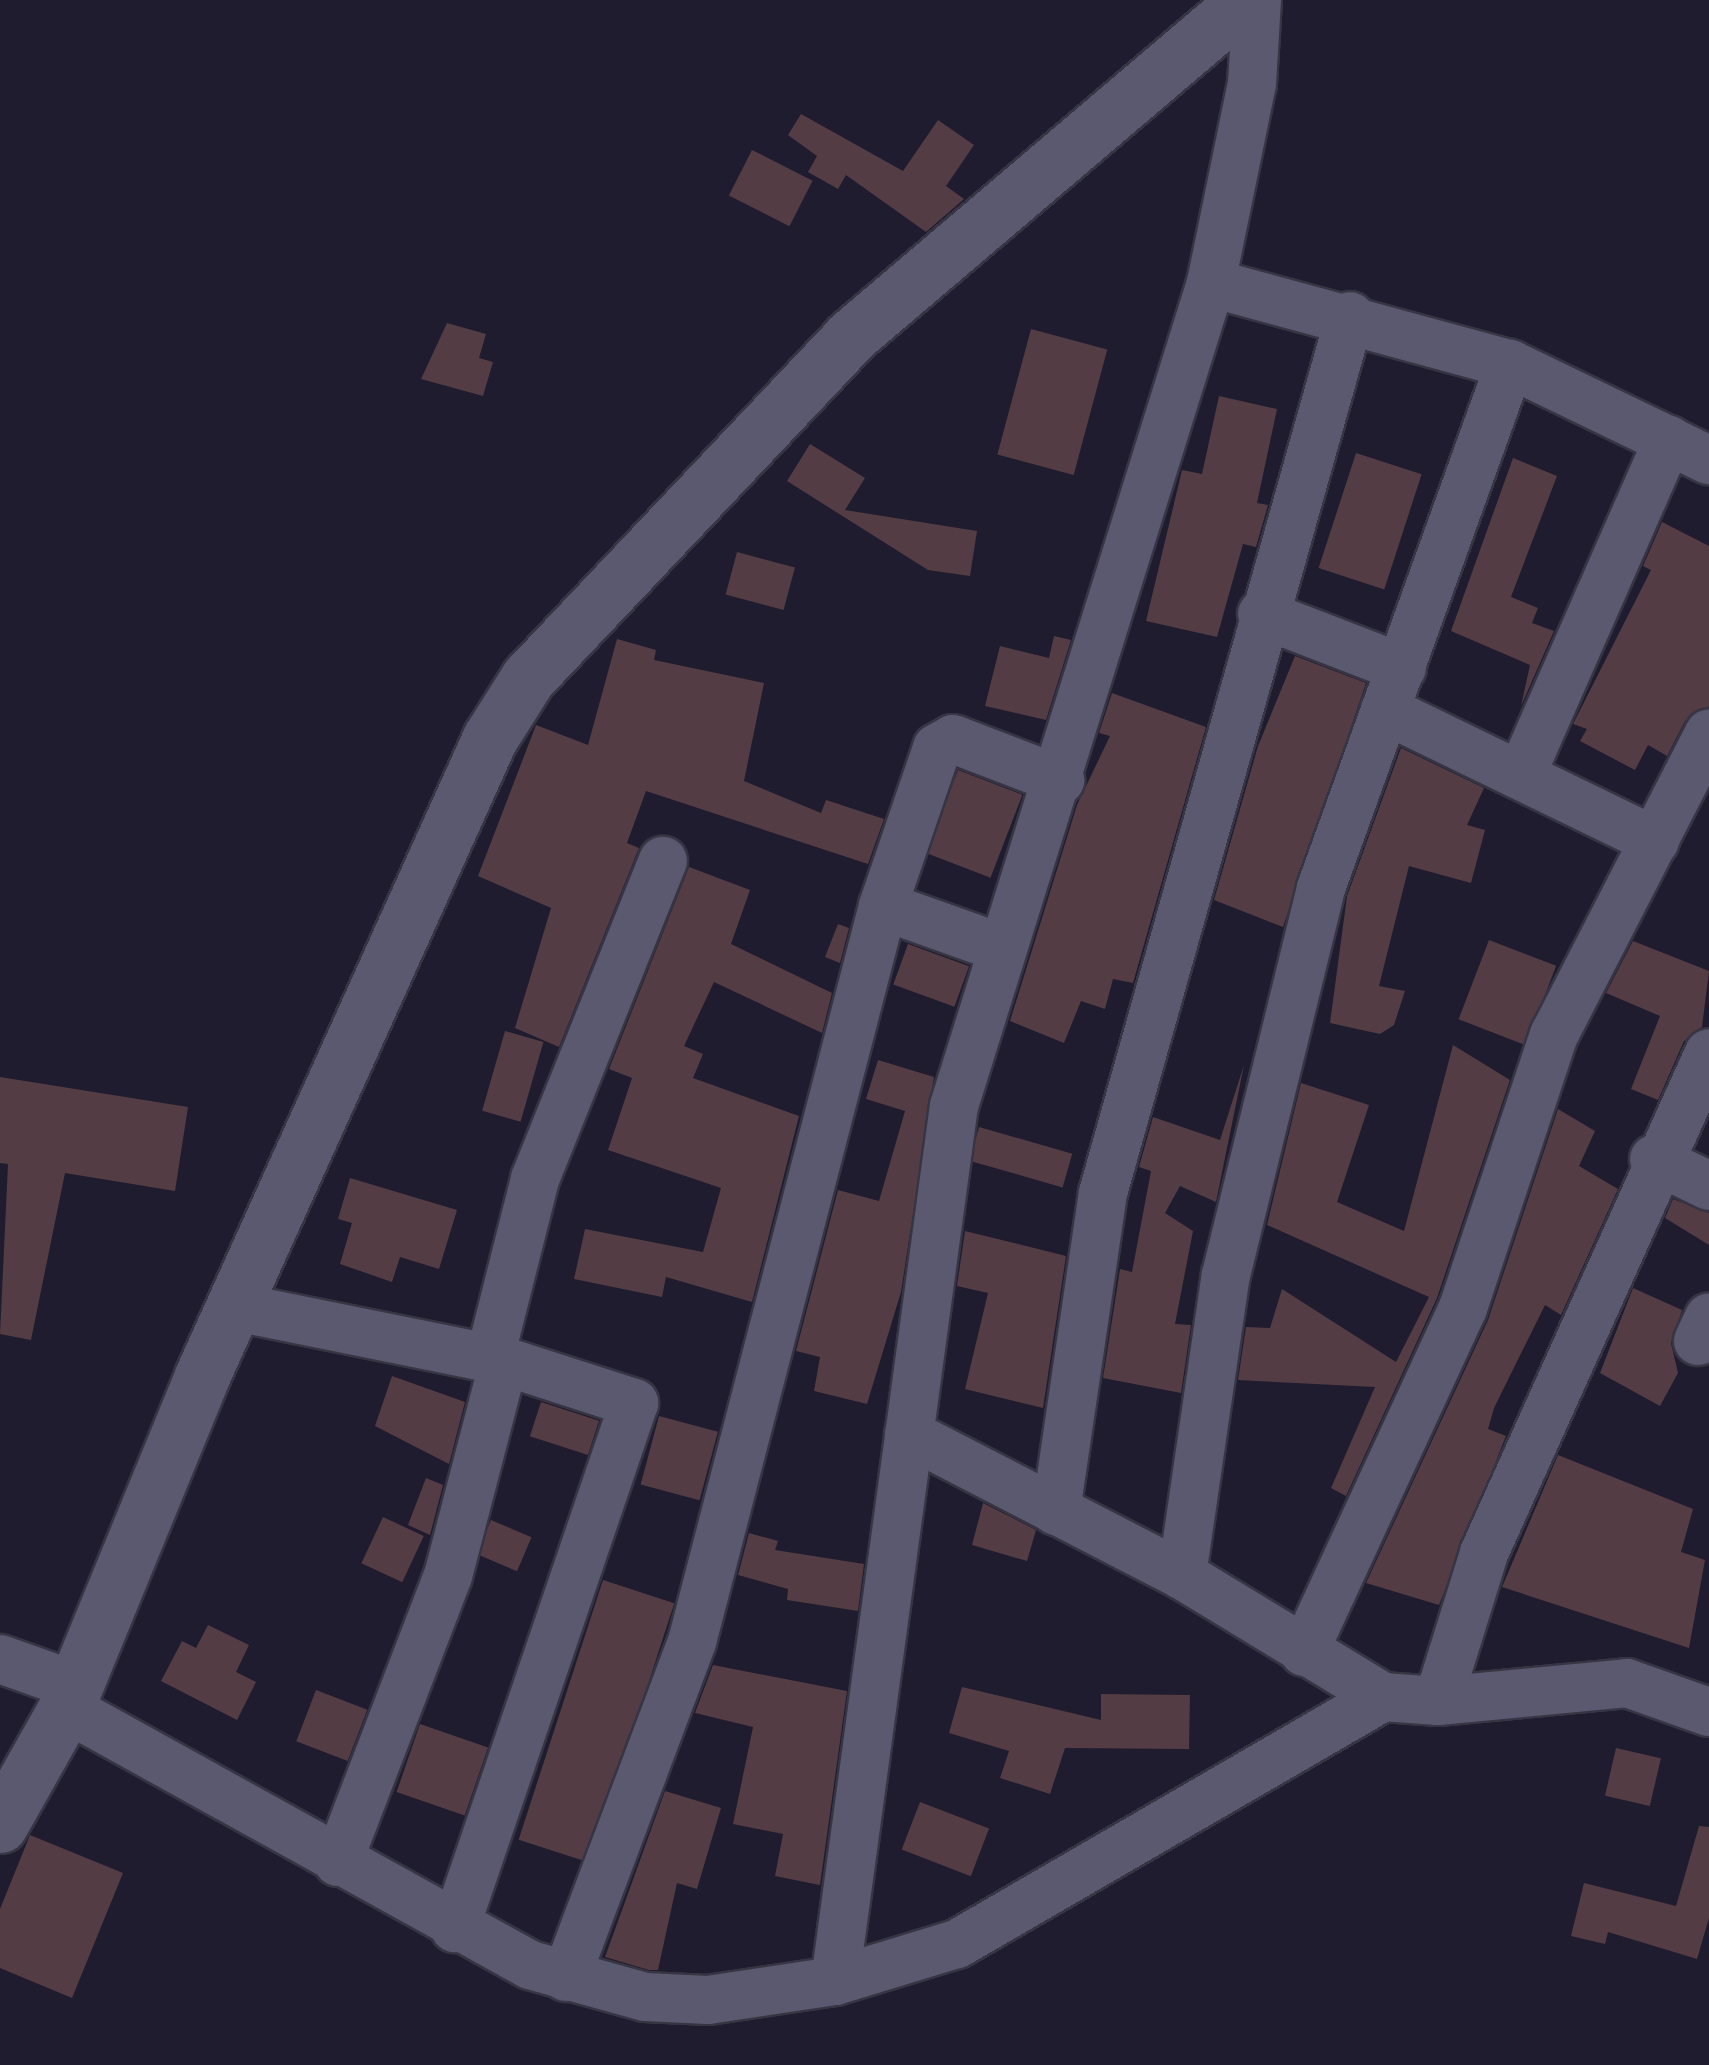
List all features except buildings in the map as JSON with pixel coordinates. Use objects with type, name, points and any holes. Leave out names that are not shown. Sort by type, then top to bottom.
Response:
[{"type":"street","points":[[0,1825],[69,1696],[236,1308],[490,738],[528,678],[850,337],[1246,0]]},
{"type":"street","points":[[836,1981],[951,1125],[1001,948],[1060,780],[1211,282],[1252,84],[1256,0]]},
{"type":"street","points":[[1211,282],[1350,316],[1510,364],[1689,450],[1522,773]]},
{"type":"street","points":[[1056,1511],[1102,1193],[1262,614],[1350,316]]},
{"type":"street","points":[[1182,1574],[1226,1275],[1256,1138],[1321,888],[1510,364]]},
{"type":"street","points":[[1262,614],[1394,689],[1522,773],[1655,841]]},
{"type":"street","points":[[566,1977],[692,1642],[883,906],[941,742],[953,739],[1060,780]]},
{"type":"street","points":[[1304,1652],[1463,1308],[1554,1035],[1655,841],[1703,764]]},
{"type":"street","points":[[338,1862],[448,1576],[535,1180],[663,861]]},
{"type":"street","points":[[883,906],[1001,948]]},
{"type":"street","points":[[1438,1702],[1484,1553],[1654,1159],[1709,1053]]},
{"type":"street","points":[[1654,1159],[1709,1186]]},
{"type":"street","points":[[236,1308],[497,1359],[625,1394],[635,1409],[455,1928]]},
{"type":"street","points":[[908,1434],[1182,1574],[1383,1697],[1438,1702],[1608,1682],[1709,1712]]},
{"type":"street","points":[[0,1659],[69,1696],[338,1862],[455,1928],[566,1977],[645,1997],[708,2000],[836,1981],[957,1944],[1383,1697]]}]
